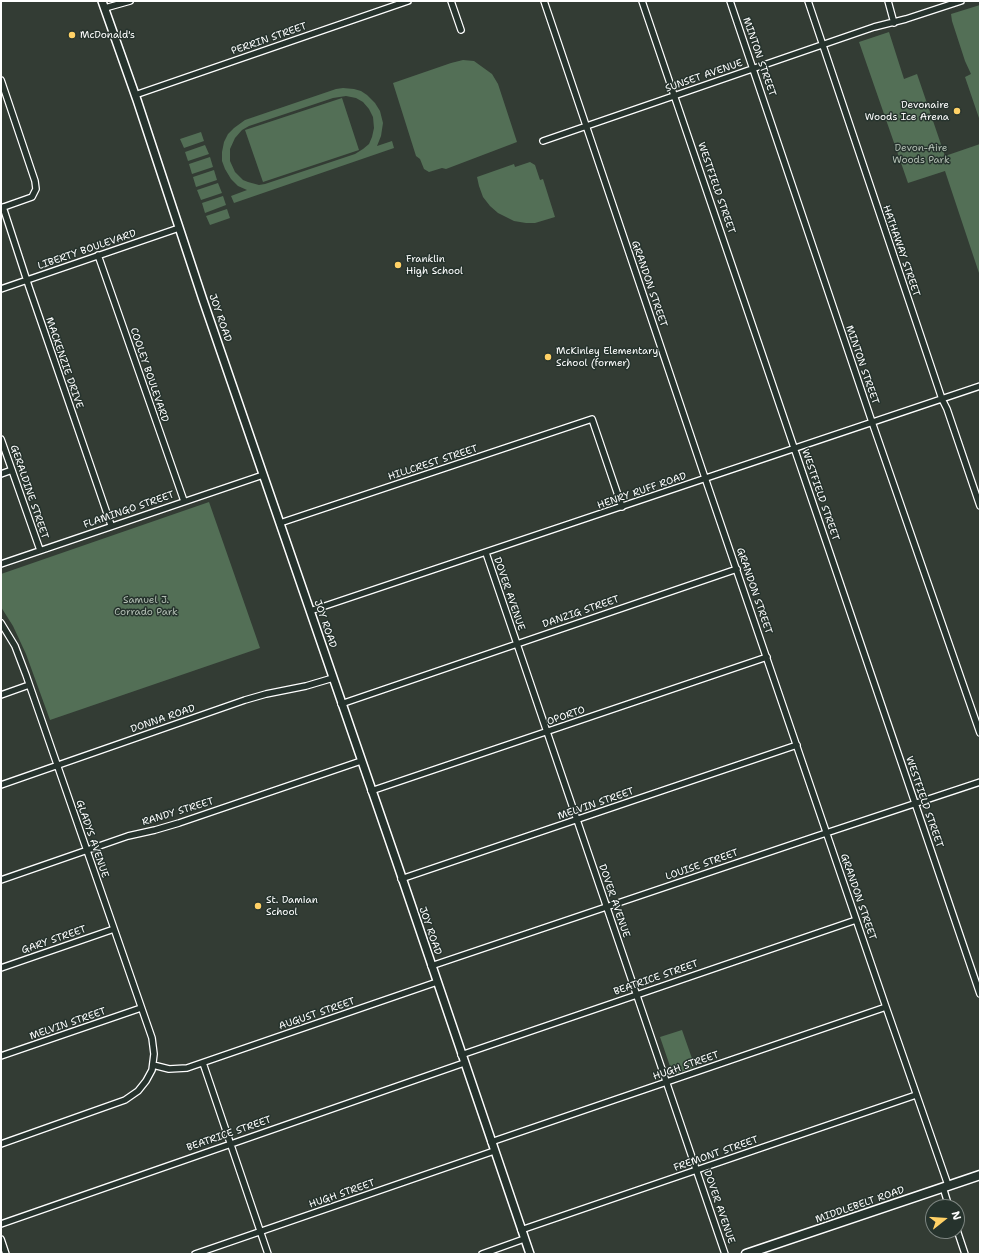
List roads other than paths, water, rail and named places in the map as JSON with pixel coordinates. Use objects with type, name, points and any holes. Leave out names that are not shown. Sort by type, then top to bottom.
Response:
[{"type":"main road","name":"MIDDLEBELT ROAD","points":[[746,1254],[980,1175]]},
{"type":"street","points":[[104,5],[130,1]]},
{"type":"street","name":"PERRIN STREET","points":[[135,95],[408,1]]},
{"type":"street","points":[[451,1],[461,30]]},
{"type":"street","name":"GRANDON STREET","points":[[544,1],[916,1095],[946,1186],[948,1199]]},
{"type":"street","name":"WESTFIELD STREET","points":[[642,1],[980,994]]},
{"type":"street","name":"MINTON STREET","points":[[730,1],[872,422],[980,733]]},
{"type":"street","name":"HATHAWAY STREET","points":[[808,1],[942,399],[947,409],[980,506]]},
{"type":"street","points":[[888,1],[894,23]]},
{"type":"street","name":"SUNSET AVENUE","points":[[543,141],[874,27],[894,23],[961,1]]},
{"type":"street","name":"JOY ROAD","points":[[104,5],[341,704],[530,1254]]},
{"type":"street","points":[[1,80],[34,176],[36,189],[32,197],[2,208]]},
{"type":"street","name":"MACKENZIE DRIVE","points":[[2,208],[111,526]]},
{"type":"street","name":"LIBERTY BOULEVARD","points":[[1,289],[179,228]]},
{"type":"street","name":"COOLEY BOULEVARD","points":[[98,255],[184,501]]},
{"type":"street","name":"HENRY RUFF ROAD","points":[[310,612],[980,386]]},
{"type":"street","name":"HILLCREST STREET","points":[[280,523],[592,419],[622,507]]},
{"type":"street","name":"GERALDINE STREET","points":[[1,439],[40,550]]},
{"type":"street","points":[[1,474],[12,470]]},
{"type":"street","name":"FLAMINGO STREET","points":[[1,564],[263,475]]},
{"type":"street","name":"DOVER AVENUE","points":[[486,553],[725,1254]]},
{"type":"street","name":"DANZIG STREET","points":[[341,704],[736,569]]},
{"type":"street","name":"GLADYS AVENUE","points":[[1,623],[15,646],[30,685],[152,1038],[154,1048],[153,1065]]},
{"type":"street","name":"OPORTO","points":[[371,791],[767,657]]},
{"type":"street","name":"DONNA ROAD","points":[[1,784],[246,700],[333,678]]},
{"type":"street","points":[[1,695],[30,685]]},
{"type":"street","name":"MELVIN STREET","points":[[402,879],[797,745]]},
{"type":"street","name":"RANDY STREET","points":[[1,880],[128,836],[178,823],[361,761]]},
{"type":"street","name":"LOUISE STREET","points":[[431,966],[980,782]]},
{"type":"street","name":"BEATRICE STREET","points":[[461,1055],[856,920]]},
{"type":"street","name":"GARY STREET","points":[[1,968],[114,929]]},
{"type":"street","name":"AUGUST STREET","points":[[203,1063],[436,982]]},
{"type":"street","name":"HUGH STREET","points":[[491,1142],[886,1007]]},
{"type":"street","name":"MELVIN STREET","points":[[1,1056],[141,1008]]},
{"type":"street","points":[[1,1144],[125,1100],[134,1095],[143,1086],[153,1065],[163,1068],[177,1069],[187,1068],[203,1063],[268,1254]]},
{"type":"street","name":"BEATRICE STREET","points":[[1,1224],[464,1063]]},
{"type":"street","name":"FREMONT STREET","points":[[521,1230],[916,1095]]},
{"type":"street","name":"HUGH STREET","points":[[195,1254],[494,1151]]},
{"type":"street","points":[[1,1239],[6,1254]]},
{"type":"street","points":[[482,1254],[524,1239]]},
{"type":"street","points":[[960,1239],[965,1254]]},
{"type":"place","name":"McDonald's","points":[[72,35]]},
{"type":"place","name":"Devonaire Woods Ice Arena","points":[[957,111]]},
{"type":"place","name":"Franklin High School","points":[[398,265]]},
{"type":"place","name":"McKinley Elementary School (former)","points":[[548,357]]},
{"type":"place","name":"St. Damian School","points":[[258,906]]},
{"type":"park label","name":"Devon-Aire Woods Park","points":[[921,154]]},
{"type":"park label","name":"Samuel J. Corrado Park","points":[[146,606]]}]
